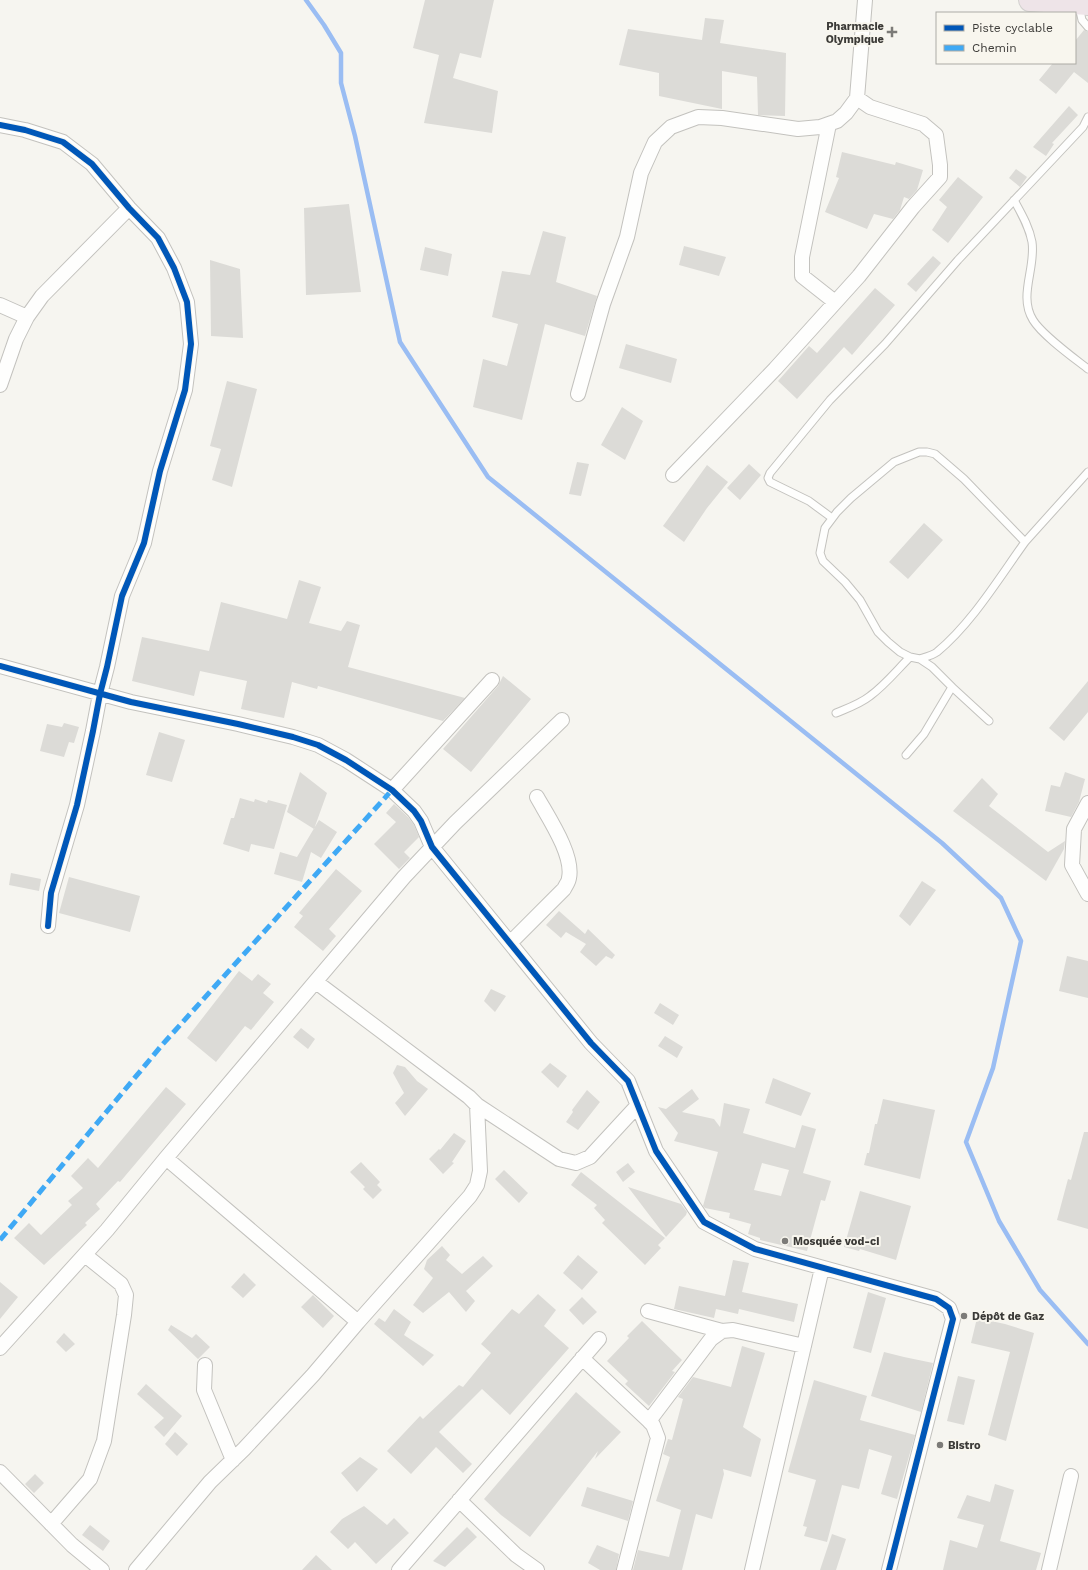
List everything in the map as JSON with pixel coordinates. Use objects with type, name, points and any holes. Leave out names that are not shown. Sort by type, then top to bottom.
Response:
[{"type":"main road","points":[[1030,0],[1083,4]]},
{"type":"street","points":[[578,394],[603,304],[627,237],[641,173],[655,142],[671,127],[698,117],[722,118],[798,129],[820,127],[837,121],[857,98],[865,0]]},
{"type":"street","points":[[673,475],[775,369],[873,260],[913,207],[940,177],[941,172],[936,135],[923,124],[870,107],[857,98]]},
{"type":"street","points":[[829,124],[802,257],[802,276],[835,302]]},
{"type":"street","points":[[0,125],[25,130],[63,142],[92,164],[129,208],[158,238],[174,268],[187,302],[191,344],[185,390],[160,471],[144,543],[122,596],[77,805],[51,893],[48,926]]},
{"type":"street","points":[[0,385],[16,339],[27,317],[42,296],[129,208]]},
{"type":"street","points":[[0,305],[27,317]]},
{"type":"street","points":[[0,666],[131,702],[293,737],[318,745],[346,760],[392,790],[414,811],[421,821],[432,847],[591,1042],[628,1081],[656,1151],[704,1222],[755,1249],[936,1299],[949,1308],[953,1319],[889,1570]]},
{"type":"street","points":[[392,790],[492,680]]},
{"type":"street","points":[[0,1348],[85,1255],[404,877],[454,823],[562,720]]},
{"type":"street","points":[[510,943],[564,889],[569,879],[570,868],[567,853],[538,797]]},
{"type":"street","points":[[1088,803],[1074,829],[1072,865],[1088,894]]},
{"type":"street","points":[[316,982],[469,1097],[477,1105],[558,1159],[576,1163],[590,1157],[638,1105]]},
{"type":"street","points":[[136,1570],[210,1482],[233,1460],[313,1375],[470,1196],[477,1185],[480,1170],[477,1105]]},
{"type":"street","points":[[166,1158],[358,1322]]},
{"type":"street","points":[[51,1524],[90,1479],[104,1441],[124,1315],[126,1294],[121,1284],[85,1255]]},
{"type":"street","points":[[752,1570],[822,1268]]},
{"type":"street","points":[[648,1311],[722,1330],[732,1330],[804,1346]]},
{"type":"street","points":[[649,1420],[711,1339],[722,1330]]},
{"type":"street","points":[[399,1570],[599,1339]]},
{"type":"street","points":[[582,1358],[649,1420],[656,1430],[658,1438],[624,1570]]},
{"type":"street","points":[[205,1365],[204,1390],[233,1460]]},
{"type":"street","points":[[0,1472],[72,1545],[102,1570]]},
{"type":"street","points":[[1050,1570],[1071,1476]]},
{"type":"street","points":[[459,1500],[516,1555],[537,1570]]},
{"type":"lane","points":[[1083,4],[1082,20],[1088,27]]},
{"type":"lane","points":[[832,518],[809,501],[770,482],[768,478],[770,473],[827,404],[885,344],[953,266],[1082,126],[1088,117]]},
{"type":"lane","points":[[1014,200],[1026,220],[1032,243],[1027,291],[1028,307],[1033,320],[1049,336],[1088,369]]},
{"type":"lane","points":[[989,721],[932,667],[920,659],[910,657],[888,642],[878,632],[860,600],[845,582],[823,561],[820,553],[821,543],[825,528],[832,518],[851,498],[894,462],[919,452],[935,454],[964,479],[1025,542]]},
{"type":"lane","points":[[920,659],[936,653],[957,632],[981,603],[1025,542],[1088,472]]},
{"type":"lane","points":[[836,713],[856,705],[869,697],[882,686],[910,657]]},
{"type":"lane","points":[[906,755],[924,734],[952,687]]},
{"type":"building","points":[[425,0],[494,0],[481,58],[460,53],[453,78],[498,91],[492,133],[424,123],[439,55],[413,48]]},
{"type":"building","points":[[705,18],[724,20],[720,43],[786,53],[785,116],[758,115],[757,77],[722,71],[722,109],[659,96],[659,73],[619,65],[628,29],[702,40]]},
{"type":"building","points":[[1084,30],[1088,32],[1088,83],[1074,72],[1056,94],[1039,80],[1052,64],[1076,64],[1076,40]]},
{"type":"building","points":[[1069,106],[1078,115],[1052,143],[1054,144],[1046,156],[1033,147]]},
{"type":"building","points":[[842,152],[895,165],[896,162],[923,170],[917,190],[909,199],[904,197],[900,210],[893,219],[874,214],[867,229],[825,212],[839,178],[836,177]]},
{"type":"building","points":[[1016,169],[1027,177],[1020,187],[1009,178]]},
{"type":"building","points":[[958,177],[983,197],[948,243],[932,230],[947,207],[939,200]]},
{"type":"building","points":[[349,204],[361,292],[306,295],[304,208]]},
{"type":"building","points":[[543,231],[566,237],[556,282],[597,296],[585,336],[545,324],[522,420],[473,407],[483,359],[507,366],[518,324],[492,317],[502,271],[530,275]]},
{"type":"building","points":[[684,246],[726,257],[719,276],[679,265]]},
{"type":"building","points":[[425,247],[452,254],[448,276],[420,270]]},
{"type":"building","points":[[933,256],[941,263],[916,292],[907,284]]},
{"type":"building","points":[[210,260],[240,269],[243,338],[211,336]]},
{"type":"building","points":[[875,288],[895,305],[852,355],[844,347],[797,399],[778,381],[809,346],[817,353]]},
{"type":"building","points":[[626,344],[677,359],[671,383],[619,368]]},
{"type":"building","points":[[227,381],[257,389],[232,487],[212,480],[221,449],[210,446]]},
{"type":"building","points":[[622,407],[643,421],[625,460],[601,445]]},
{"type":"building","points":[[577,462],[589,464],[581,496],[569,494]]},
{"type":"building","points":[[749,464],[761,475],[740,500],[727,488]]},
{"type":"building","points":[[707,465],[728,482],[707,508],[684,542],[663,526]]},
{"type":"building","points":[[924,523],[943,540],[908,579],[889,562]]},
{"type":"building","points":[[299,580],[321,587],[309,623],[341,631],[347,621],[360,625],[348,667],[465,698],[443,721],[318,686],[317,689],[292,682],[284,718],[241,709],[247,681],[200,671],[194,696],[132,681],[142,637],[209,651],[221,602],[287,619]]},
{"type":"building","points":[[503,676],[531,699],[471,772],[443,749],[498,686]]},
{"type":"building","points":[[1088,681],[1088,712],[1064,741],[1049,728]]},
{"type":"building","points":[[64,723],[79,727],[74,743],[69,742],[64,757],[40,751],[47,724],[62,727]]},
{"type":"building","points":[[159,732],[185,740],[172,782],[146,775]]},
{"type":"building","points":[[300,772],[327,793],[314,829],[287,812]]},
{"type":"building","points":[[1065,772],[1085,779],[1079,802],[1071,817],[1045,811],[1051,785],[1060,787]]},
{"type":"building","points":[[982,778],[998,794],[989,806],[1048,852],[1065,841],[1064,849],[1046,881],[953,811]]},
{"type":"building","points":[[240,798],[254,802],[255,799],[267,803],[268,800],[287,805],[274,849],[251,844],[249,852],[223,844],[231,818],[234,818]]},
{"type":"building","points":[[394,804],[408,817],[414,825],[419,837],[404,852],[410,858],[399,869],[374,844],[396,822],[386,813]]},
{"type":"building","points":[[319,820],[337,832],[321,858],[311,852],[302,882],[274,874],[280,852],[297,857]]},
{"type":"building","points":[[336,869],[362,891],[329,929],[336,936],[323,951],[294,927],[303,916],[299,913]]},
{"type":"building","points":[[11,873],[41,879],[39,891],[9,885]]},
{"type":"building","points":[[69,877],[140,896],[130,932],[59,913]]},
{"type":"building","points":[[922,881],[936,890],[910,926],[899,916]]},
{"type":"building","points":[[559,911],[585,934],[588,929],[615,955],[612,959],[606,956],[596,966],[580,952],[586,944],[566,932],[561,938],[546,925]]},
{"type":"building","points":[[1067,956],[1088,961],[1088,998],[1059,991]]},
{"type":"building","points":[[239,971],[252,981],[258,974],[271,984],[263,993],[274,1002],[251,1030],[245,1026],[216,1062],[187,1038]]},
{"type":"building","points":[[491,989],[506,996],[495,1012],[484,1001]]},
{"type":"building","points":[[660,1003],[679,1015],[673,1025],[654,1013]]},
{"type":"building","points":[[301,1028],[315,1039],[308,1049],[293,1037]]},
{"type":"building","points":[[665,1036],[683,1047],[677,1058],[658,1046]]},
{"type":"building","points":[[550,1063],[567,1076],[558,1088],[541,1072]]},
{"type":"building","points":[[397,1065],[405,1067],[417,1081],[428,1089],[405,1116],[395,1103],[404,1093],[393,1073]]},
{"type":"building","points":[[773,1078],[811,1093],[801,1116],[765,1103]]},
{"type":"building","points":[[166,1087],[186,1104],[120,1182],[118,1181],[96,1204],[100,1209],[85,1223],[87,1225],[44,1265],[14,1238],[29,1223],[41,1235],[72,1205],[68,1201],[83,1188],[71,1176],[88,1158],[98,1168]]},
{"type":"building","points":[[692,1089],[699,1099],[682,1112],[714,1119],[720,1127],[724,1103],[750,1109],[743,1133],[795,1148],[802,1125],[816,1129],[803,1173],[831,1181],[825,1201],[821,1200],[807,1251],[760,1240],[760,1238],[748,1234],[751,1224],[729,1218],[730,1213],[705,1208],[703,1206],[718,1152],[674,1141],[678,1133],[658,1107],[666,1109]],"holes":[[[762,1163],[789,1170],[781,1196],[754,1190]]]},
{"type":"building","points":[[587,1090],[600,1102],[578,1130],[566,1122],[573,1112],[572,1110]]},
{"type":"building","points":[[883,1099],[935,1110],[920,1179],[864,1165],[867,1153],[869,1153],[875,1124],[877,1124]]},
{"type":"building","points":[[1084,1132],[1088,1132],[1088,1229],[1057,1220],[1068,1179],[1071,1180]]},
{"type":"building","points":[[454,1133],[466,1141],[452,1162],[454,1163],[443,1174],[429,1159],[439,1149],[440,1150]]},
{"type":"building","points":[[361,1162],[380,1182],[377,1185],[382,1190],[373,1199],[363,1189],[365,1187],[350,1172]]},
{"type":"building","points":[[628,1163],[635,1172],[623,1182],[616,1172]]},
{"type":"building","points":[[504,1170],[528,1193],[519,1203],[495,1179]]},
{"type":"building","points":[[581,1172],[665,1238],[658,1245],[661,1248],[645,1265],[602,1223],[605,1220],[594,1208],[597,1205],[571,1185]]},
{"type":"building","points":[[628,1187],[681,1204],[687,1212],[686,1215],[666,1237]]},
{"type":"building","points":[[860,1191],[911,1206],[896,1260],[860,1249],[859,1251],[844,1247]]},
{"type":"building","points":[[442,1246],[450,1255],[446,1260],[462,1274],[483,1256],[493,1266],[466,1291],[475,1301],[466,1312],[449,1292],[423,1313],[413,1305],[433,1278],[424,1269],[427,1260]]},
{"type":"building","points":[[578,1255],[598,1272],[582,1290],[563,1273]]},
{"type":"building","points":[[733,1260],[749,1263],[742,1292],[798,1304],[794,1322],[739,1309],[738,1314],[716,1309],[714,1318],[674,1309],[679,1286],[725,1296]]},
{"type":"building","points":[[244,1273],[256,1285],[243,1298],[231,1287]]},
{"type":"building","points":[[0,1282],[18,1297],[0,1319]]},
{"type":"building","points":[[868,1292],[886,1298],[871,1353],[853,1348]]},
{"type":"building","points":[[538,1294],[556,1310],[544,1326],[569,1348],[510,1415],[482,1389],[439,1432],[472,1464],[463,1473],[436,1447],[411,1474],[387,1451],[420,1416],[423,1419],[459,1385],[463,1387],[491,1353],[481,1344],[512,1309],[519,1314]]},
{"type":"building","points":[[313,1295],[334,1316],[323,1328],[301,1307]]},
{"type":"building","points":[[582,1297],[597,1312],[583,1325],[569,1310]]},
{"type":"building","points":[[394,1309],[411,1322],[404,1335],[434,1355],[423,1366],[374,1324],[379,1318],[385,1322]]},
{"type":"building","points":[[977,1318],[1005,1324],[1034,1333],[1006,1441],[988,1435],[1010,1352],[971,1343]]},
{"type":"building","points":[[642,1321],[682,1360],[672,1371],[675,1372],[649,1406],[625,1384],[628,1381],[607,1361],[629,1338],[627,1336]]},
{"type":"building","points":[[171,1325],[192,1338],[196,1334],[210,1347],[198,1359],[168,1330]]},
{"type":"building","points":[[64,1333],[75,1344],[66,1352],[56,1342]]},
{"type":"building","points":[[742,1346],[765,1353],[743,1427],[761,1439],[751,1477],[723,1469],[724,1474],[712,1519],[696,1514],[682,1570],[633,1570],[638,1550],[669,1557],[681,1510],[656,1501],[670,1457],[663,1454],[668,1439],[672,1440],[683,1399],[678,1397],[693,1377],[731,1387]]},
{"type":"building","points":[[884,1352],[933,1363],[921,1412],[871,1396]]},
{"type":"building","points":[[958,1376],[975,1380],[964,1425],[947,1421]]},
{"type":"building","points":[[814,1380],[867,1396],[860,1420],[915,1435],[897,1499],[881,1494],[892,1456],[869,1449],[859,1489],[842,1485],[827,1542],[804,1536],[807,1527],[803,1526],[816,1480],[788,1472]]},
{"type":"building","points":[[146,1384],[182,1416],[164,1437],[154,1427],[164,1418],[137,1394]]},
{"type":"building","points":[[576,1392],[621,1432],[595,1459],[598,1451],[530,1537],[501,1515],[484,1499]]},
{"type":"building","points":[[175,1432],[188,1444],[177,1456],[165,1444]]},
{"type":"building","points":[[360,1457],[378,1469],[357,1492],[341,1473]]},
{"type":"building","points":[[35,1474],[44,1483],[34,1493],[25,1484]]},
{"type":"building","points":[[995,1484],[1014,1490],[1000,1541],[1041,1553],[1036,1570],[943,1570],[950,1540],[977,1548],[984,1525],[957,1518],[967,1495],[990,1502]]},
{"type":"building","points":[[587,1487],[633,1501],[628,1521],[581,1506]]},
{"type":"building","points":[[364,1506],[387,1525],[394,1518],[409,1533],[376,1564],[355,1542],[348,1549],[330,1532],[342,1519]]},
{"type":"building","points":[[90,1525],[110,1541],[103,1551],[82,1535]]},
{"type":"building","points":[[467,1527],[477,1537],[445,1567],[433,1561]]},
{"type":"building","points":[[832,1534],[846,1539],[836,1570],[820,1570]]},
{"type":"building","points":[[597,1545],[619,1554],[616,1570],[600,1570],[588,1563]]},
{"type":"building","points":[[316,1555],[332,1570],[302,1570]]},
{"type":"waterway","points":[[306,0],[324,25],[341,53],[341,83],[355,136],[400,342],[488,477],[942,843],[1001,898],[1021,941],[993,1068],[966,1142],[999,1221],[1040,1290],[1088,1344]]},
{"type":"marked path","points":[[0,1240],[162,1045],[392,790]]},
{"type":"cycle path","points":[[0,125],[25,130],[63,142],[92,164],[129,208],[158,238],[174,268],[187,302],[191,344],[185,390],[160,471],[144,543],[122,596],[77,805],[51,893],[48,926]]},
{"type":"cycle path","points":[[0,666],[131,702],[293,737],[318,745],[346,760],[392,790],[414,811],[421,821],[432,847],[591,1043],[628,1081],[656,1151],[704,1222],[755,1249],[936,1299],[949,1308],[953,1319],[889,1570]]},
{"type":"place","name":"Pharmacie Olympique","points":[[892,32]]},
{"type":"place","name":"Mosquée vod-ci","points":[[785,1241]]},
{"type":"place","name":"Dépôt de Gaz","points":[[964,1316]]},
{"type":"place","name":"Bistro","points":[[940,1445]]}]
